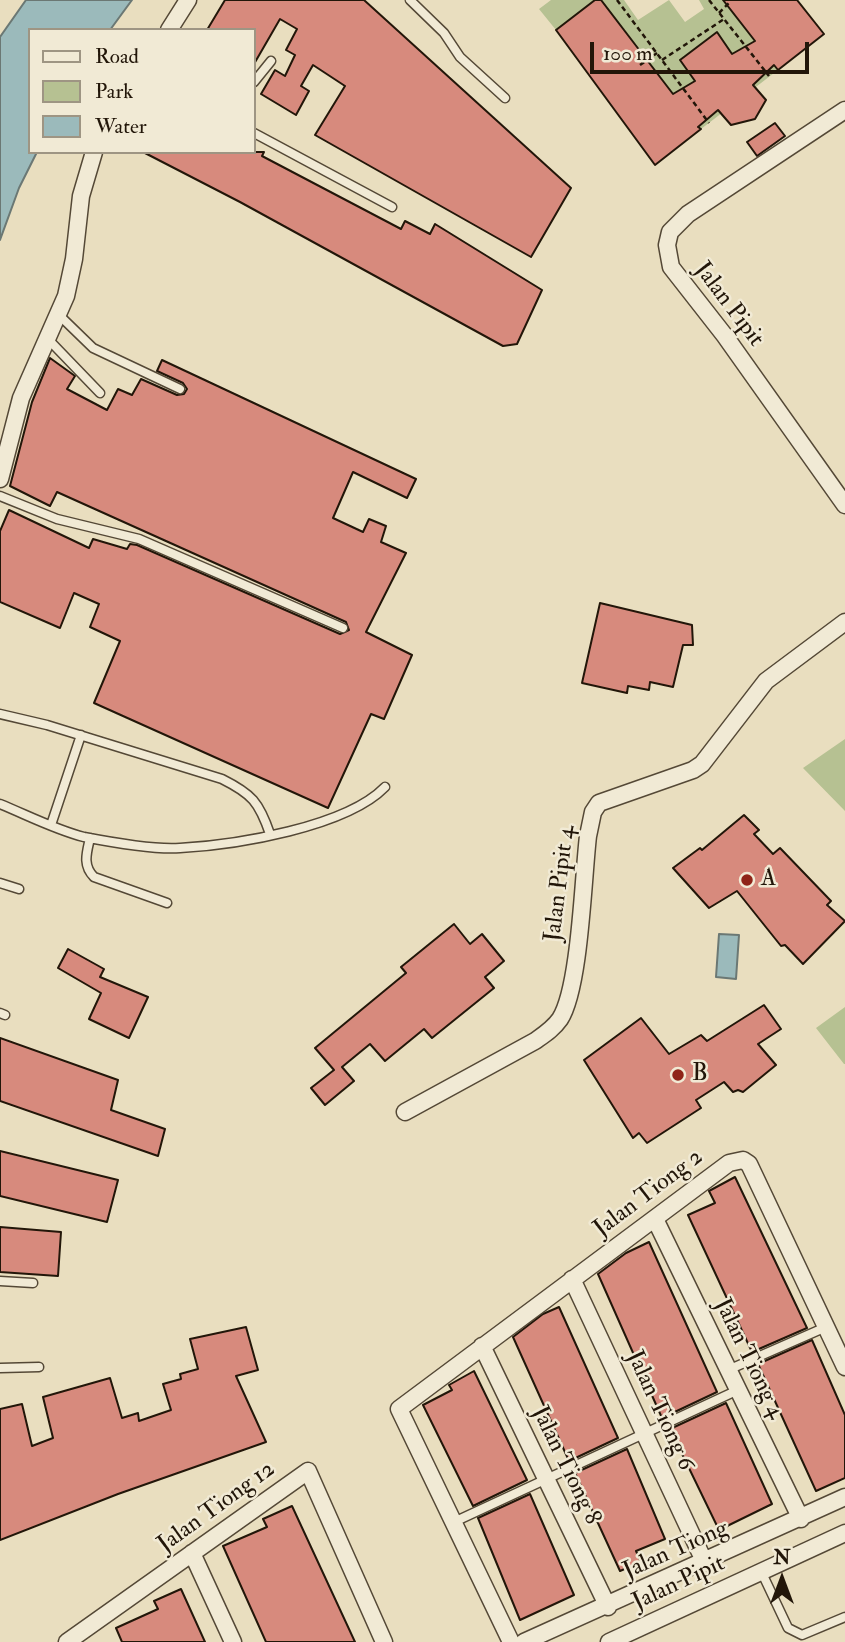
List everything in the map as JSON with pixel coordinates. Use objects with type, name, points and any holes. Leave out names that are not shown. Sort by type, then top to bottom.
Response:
[{"type":"street","points":[[170,28],[188,0]]},
{"type":"street","name":"Jalan Pipit","points":[[845,110],[688,214],[670,232],[667,245],[671,267],[845,505]]},
{"type":"street","points":[[0,480],[21,398],[59,315],[74,259],[81,196],[93,154]]},
{"type":"street","name":"Jalan Pipit 4","points":[[405,1112],[535,1041],[551,1031],[560,1019],[572,985],[590,823],[599,803],[702,764],[766,681],[845,622]]},
{"type":"street","name":"Jalan Tiong 2","points":[[454,1522],[399,1409],[729,1163],[743,1160],[749,1164],[845,1367]]},
{"type":"street","name":"Jalan Tiong 4","points":[[654,1219],[801,1519]]},
{"type":"street","name":"Jalan Tiong 6","points":[[572,1279],[705,1563]]},
{"type":"street","name":"Jalan Tiong 8","points":[[482,1346],[608,1606]]},
{"type":"street","name":"Jalan Tiong 12","points":[[67,1642],[91,1635],[192,1553],[308,1471],[384,1642]]},
{"type":"street","name":"Jalan Tiong","points":[[524,1642],[705,1563],[845,1497]]},
{"type":"street","points":[[454,1522],[511,1642]]},
{"type":"street","name":"Jalan Pipit","points":[[609,1642],[845,1533]]},
{"type":"street","points":[[192,1553],[233,1642]]},
{"type":"lane","points":[[410,0],[438,26],[460,57],[505,98]]},
{"type":"lane","points":[[256,80],[271,61]]},
{"type":"lane","points":[[256,134],[392,207]]},
{"type":"lane","points":[[59,315],[93,348],[180,389]]},
{"type":"lane","points":[[47,338],[100,393]]},
{"type":"lane","points":[[0,496],[57,519],[139,539],[343,628]]},
{"type":"lane","points":[[0,714],[81,735],[222,779],[243,790],[261,807],[270,834]]},
{"type":"lane","points":[[51,825],[81,735]]},
{"type":"lane","points":[[0,804],[90,838],[178,849],[270,834],[352,812],[372,800],[385,787]]},
{"type":"lane","points":[[90,838],[86,861],[88,871],[93,877],[167,903]]},
{"type":"lane","points":[[0,883],[19,890]]},
{"type":"lane","points":[[0,1281],[33,1283]]},
{"type":"lane","points":[[728,1370],[826,1327]]},
{"type":"lane","points":[[0,1368],[39,1367]]},
{"type":"lane","points":[[454,1522],[645,1436],[738,1390]]},
{"type":"lane","points":[[761,1572],[788,1628],[796,1634],[802,1635],[845,1617]]},
{"type":"path","points":[[617,0],[709,123]]},
{"type":"path","points":[[709,0],[769,76]]},
{"type":"path","points":[[719,13],[731,1]]},
{"type":"path","points":[[662,60],[724,19]]},
{"type":"path","points":[[640,65],[657,53]]},
{"type":"green space","points":[[551,0],[595,0],[556,30],[539,9]]},
{"type":"green space","points":[[601,0],[624,0],[638,20],[669,0],[685,22],[704,9],[699,0],[730,0],[733,13],[778,70],[701,129],[653,68],[636,60],[643,53]]},
{"type":"green space","points":[[845,739],[845,811],[803,768]]},
{"type":"green space","points":[[845,1007],[845,1064],[844,1064],[816,1028]]},
{"type":"water","points":[[26,0],[132,0],[111,28],[28,28],[28,154],[36,154],[19,188],[0,240],[0,37]]},
{"type":"water","points":[[719,934],[739,935],[736,979],[716,977]]},
{"type":"building","points":[[225,0],[364,0],[571,188],[531,257],[315,135],[345,86],[313,65],[301,86],[309,91],[296,115],[261,94],[275,70],[285,76],[295,55],[286,50],[297,29],[280,19],[256,61],[256,28],[208,28]]},
{"type":"building","points":[[595,0],[601,0],[673,94],[695,81],[680,60],[717,32],[732,54],[755,41],[723,0],[797,0],[824,34],[778,70],[774,65],[753,85],[766,100],[755,119],[731,125],[718,110],[698,127],[701,129],[655,165],[556,30]]},
{"type":"building","points":[[775,123],[785,136],[757,156],[747,142]]},
{"type":"building","points":[[264,152],[262,156],[401,229],[405,221],[430,234],[435,224],[542,290],[517,344],[503,346],[147,154]]},
{"type":"building","points":[[50,358],[75,376],[67,389],[107,410],[118,389],[132,395],[141,379],[177,395],[184,394],[187,389],[183,383],[157,371],[162,360],[416,479],[407,498],[353,472],[333,518],[363,532],[369,519],[386,526],[381,542],[406,553],[366,632],[412,655],[384,719],[371,714],[328,808],[94,703],[120,641],[90,627],[99,604],[74,593],[60,628],[0,602],[0,531],[9,510],[89,548],[93,539],[127,549],[130,544],[137,545],[340,634],[349,630],[346,622],[57,492],[50,506],[10,486],[32,402]]},
{"type":"building","points":[[600,603],[692,625],[693,645],[683,645],[673,687],[650,682],[649,690],[628,686],[627,693],[582,683]]},
{"type":"building","name":"A","points":[[744,815],[759,830],[754,834],[773,854],[780,848],[831,901],[827,905],[845,921],[803,964],[785,945],[781,946],[737,891],[709,908],[673,868],[700,848],[702,850]]},
{"type":"building","points":[[454,924],[470,944],[482,934],[504,961],[485,977],[494,988],[432,1038],[424,1029],[385,1061],[370,1044],[342,1067],[354,1081],[325,1105],[311,1088],[334,1070],[315,1048],[406,973],[401,967]]},
{"type":"building","points":[[68,949],[104,969],[100,977],[148,997],[129,1038],[89,1019],[101,993],[58,968]]},
{"type":"building","name":"B","points":[[764,1005],[781,1029],[758,1044],[776,1065],[743,1092],[733,1092],[724,1082],[696,1100],[701,1108],[647,1143],[639,1133],[633,1138],[584,1060],[641,1018],[669,1054],[701,1035],[707,1041]]},
{"type":"building","points":[[0,1038],[118,1080],[111,1110],[165,1129],[158,1156],[0,1101]]},
{"type":"building","points":[[0,1151],[118,1180],[107,1222],[0,1196]]},
{"type":"building","points":[[735,1177],[807,1328],[752,1352],[688,1215],[715,1203],[709,1191]]},
{"type":"building","points":[[0,1227],[61,1232],[58,1276],[0,1272]]},
{"type":"building","points":[[649,1242],[717,1392],[662,1418],[598,1274],[626,1253]]},
{"type":"building","points":[[559,1307],[618,1438],[569,1461],[513,1337],[543,1314]]},
{"type":"building","points":[[246,1327],[258,1370],[236,1376],[266,1442],[118,1494],[0,1540],[0,1409],[22,1404],[32,1446],[53,1438],[43,1397],[110,1378],[122,1418],[138,1413],[139,1421],[171,1410],[163,1384],[181,1379],[180,1374],[198,1369],[190,1339]]},
{"type":"building","points":[[812,1340],[845,1415],[845,1478],[816,1491],[758,1364]]},
{"type":"building","points":[[474,1371],[527,1480],[473,1506],[423,1405],[452,1390],[449,1385]]},
{"type":"building","points":[[726,1403],[772,1504],[719,1530],[670,1429]]},
{"type":"building","points":[[627,1449],[665,1539],[636,1551],[641,1562],[620,1571],[575,1473]]},
{"type":"building","points":[[530,1494],[574,1595],[520,1620],[478,1518]]},
{"type":"building","points":[[292,1506],[355,1642],[266,1642],[223,1546],[267,1527],[263,1519]]},
{"type":"building","points":[[181,1589],[205,1642],[122,1642],[116,1628],[158,1609],[154,1601]]},
{"type":"place","name":"A","points":[[747,880]]},
{"type":"place","name":"B","points":[[678,1075]]}]
